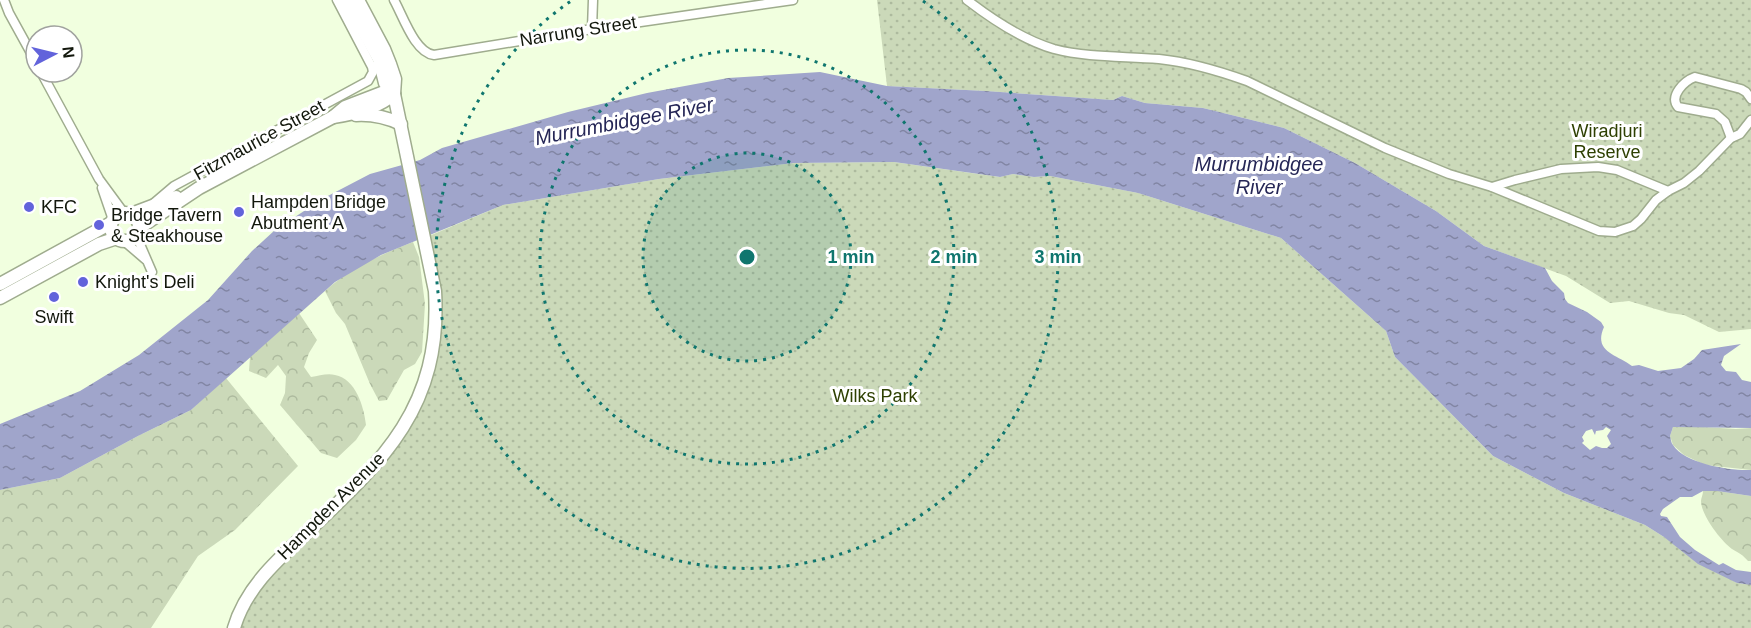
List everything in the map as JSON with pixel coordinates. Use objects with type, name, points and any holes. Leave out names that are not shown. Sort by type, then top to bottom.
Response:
[{"type":"main road","points":[[346,0],[376,53],[385,83],[394,93]]},
{"type":"main road","points":[[358,0],[384,49],[395,79],[394,93]]},
{"type":"main road","name":"Fitzmaurice Street","points":[[0,298],[99,244],[129,236],[199,188],[333,117],[345,107],[384,92],[394,93]]},
{"type":"main road","name":"Fitzmaurice Street","points":[[333,117],[347,115],[386,101],[394,93]]},
{"type":"main road","name":"Hampden Avenue","points":[[234,628],[247,599],[262,577],[359,483],[393,442],[420,396],[429,367],[436,324],[435,291],[394,93]]},
{"type":"main road","points":[[347,115],[372,114],[388,118],[402,129]]},
{"type":"main road","name":"Fitzmaurice Street","points":[[128,214],[199,188]]},
{"type":"main road","points":[[0,284],[112,222],[116,216],[128,214],[137,220],[129,236],[112,232],[112,222]]},
{"type":"street","points":[[4,0],[24,40]]},
{"type":"street","name":"Fitzmaurice Street","points":[[150,207],[174,186],[363,85],[371,78],[373,72],[370,62],[337,0]]},
{"type":"street","name":"Narrung Street","points":[[394,0],[418,46],[430,54],[592,28],[793,0]]},
{"type":"street","points":[[592,28],[593,0]]},
{"type":"street","points":[[967,0],[1018,33],[1054,49],[1094,56],[1179,62],[1248,81],[1385,148],[1608,233],[1633,226],[1656,200],[1699,171],[1731,138],[1740,134],[1751,120]]},
{"type":"street","points":[[0,2],[9,13]]},
{"type":"street","points":[[1731,138],[1725,122],[1716,114],[1678,107],[1675,102],[1677,93],[1691,78],[1695,77],[1741,89],[1751,99]]},
{"type":"street","points":[[48,84],[99,179],[128,214]]},
{"type":"street","points":[[1492,187],[1561,169],[1598,166],[1617,170],[1668,191]]},
{"type":"street","points":[[99,179],[112,222]]},
{"type":"street","points":[[129,236],[151,268]]},
{"type":"green space","name":"Wiradjuri Reserve","points":[[877,0],[1751,0],[1751,329],[1719,332],[1684,315],[1629,301],[1610,303],[1566,276],[1484,246],[1436,211],[1355,163],[1284,128],[1203,108],[1145,103],[1122,96],[1113,100],[887,86]]},
{"type":"green space","name":"Wilks Park","points":[[894,162],[999,177],[1013,174],[1034,177],[1050,176],[1138,193],[1281,238],[1386,331],[1395,357],[1493,456],[1564,493],[1645,525],[1737,583],[1751,585],[1751,628],[234,628],[247,599],[393,442],[427,376],[432,274],[437,270],[429,236],[503,205],[659,179],[794,163]]},
{"type":"green space","points":[[413,242],[419,257],[425,304],[422,352],[415,364],[404,370],[387,400],[379,401],[345,324],[336,313],[325,291],[345,275],[367,262]]},
{"type":"green space","points":[[299,313],[317,340],[304,367],[311,377],[332,374],[348,382],[358,395],[363,410],[366,425],[356,440],[337,458],[321,453],[280,405],[285,393],[286,376],[278,365],[266,378],[249,371],[250,357]]},
{"type":"green space","points":[[226,378],[298,466],[235,530],[198,556],[151,628],[0,628],[0,490],[60,478],[191,410]]},
{"type":"green space","points":[[1673,427],[1751,428],[1751,470],[1705,465],[1684,455],[1673,445],[1670,436]]},
{"type":"green space","points":[[1703,491],[1751,496],[1751,561],[1732,549],[1712,527],[1702,507]]},
{"type":"water","name":"Murrumbidgee River","points":[[820,72],[887,86],[1113,100],[1122,96],[1145,103],[1203,108],[1284,128],[1355,163],[1436,211],[1484,246],[1545,268],[1552,281],[1564,293],[1568,303],[1601,322],[1604,327],[1601,342],[1604,347],[1632,366],[1639,365],[1658,371],[1681,368],[1702,350],[1741,344],[1724,356],[1721,365],[1726,371],[1736,372],[1742,380],[1751,382],[1751,428],[1673,427],[1670,436],[1672,444],[1679,452],[1698,462],[1721,468],[1751,470],[1751,496],[1703,491],[1692,497],[1680,497],[1663,509],[1660,514],[1667,517],[1680,537],[1695,550],[1719,565],[1723,563],[1736,570],[1751,572],[1751,585],[1737,583],[1698,564],[1645,525],[1564,493],[1493,456],[1395,357],[1386,331],[1281,238],[1138,193],[1050,176],[1034,177],[1013,174],[1000,177],[894,162],[794,163],[659,179],[503,205],[381,255],[335,282],[191,410],[60,478],[0,490],[0,424],[80,391],[139,355],[208,300],[252,251],[275,230],[324,198],[370,174],[420,160],[442,148],[568,112],[647,93],[728,78]],"holes":[[[1606,427],[1611,430],[1607,436],[1611,444],[1607,448],[1596,446],[1590,450],[1582,443],[1584,441],[1582,437],[1586,431],[1592,429],[1595,435],[1596,431]]]},
{"type":"place","name":"KFC","points":[[29,207]]},
{"type":"place","name":"Hampden Bridge Abutment A","points":[[239,212]]},
{"type":"place","name":"Bridge Tavern & Steakhouse","points":[[99,225]]},
{"type":"place","name":"Knight's Deli","points":[[83,282]]},
{"type":"place","name":"Swift","points":[[54,297]]}]
